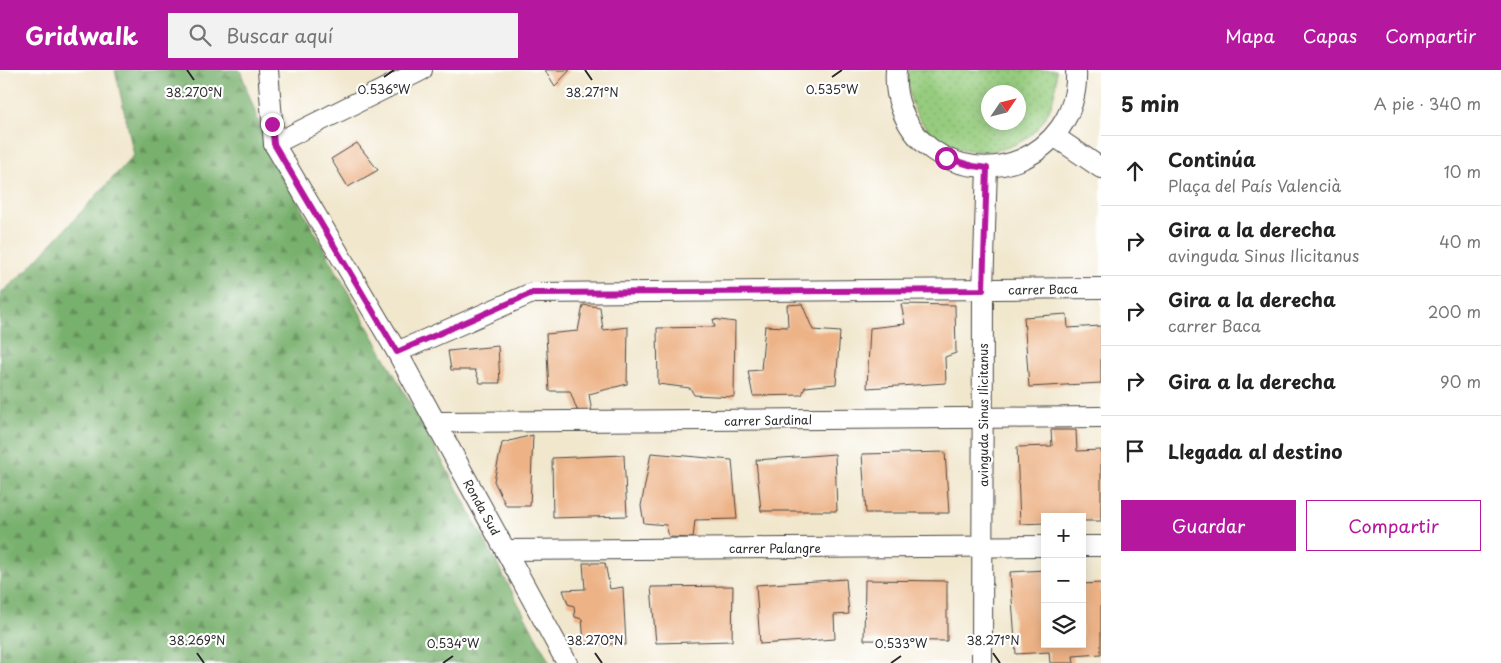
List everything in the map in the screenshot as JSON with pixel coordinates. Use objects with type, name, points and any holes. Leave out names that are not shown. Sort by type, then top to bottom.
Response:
[{"type":"street","points":[[268,70],[274,144],[422,70]]},
{"type":"street","points":[[896,70],[897,94],[901,108],[914,132],[934,151],[946,158],[987,168],[1006,165],[1024,159],[1046,145],[1064,123],[1071,109],[1075,93],[1076,70]]},
{"type":"street","points":[[1054,136],[1101,168]]},
{"type":"street","name":"Ronda Sud","points":[[274,144],[397,352],[567,663]]},
{"type":"street","name":"avinguda Sinus Ilicitanus","points":[[982,663],[983,290],[987,168]]},
{"type":"street","name":"carrer Baca","points":[[397,352],[532,293],[1101,288]]},
{"type":"street","name":"carrer Sardinal","points":[[435,422],[1101,417]]},
{"type":"street","name":"carrer Palangre","points":[[505,550],[1041,546]]},
{"type":"street","points":[[1086,546],[1101,546]]},
{"type":"green space","points":[[115,70],[240,70],[269,150],[437,451],[550,663],[0,663],[0,294],[28,269],[134,155]]},
{"type":"green space","points":[[908,70],[1056,70],[1051,106],[1034,132],[1010,147],[981,151],[953,146],[929,130],[913,105]]},
{"type":"building","points":[[545,70],[570,70],[555,86]]},
{"type":"building","points":[[357,143],[378,170],[348,187],[331,159]]},
{"type":"building","points":[[802,304],[813,330],[840,332],[836,384],[805,387],[802,395],[753,396],[748,371],[761,370],[765,326],[788,327],[787,305]]},
{"type":"building","points":[[901,304],[955,305],[956,353],[945,357],[946,383],[867,388],[870,328],[905,324]]},
{"type":"building","points":[[583,305],[600,307],[603,330],[628,327],[627,384],[589,394],[592,413],[577,410],[570,391],[549,391],[546,334],[578,331]]},
{"type":"building","points":[[1067,314],[1068,328],[1101,326],[1101,383],[1029,387],[1024,317]]},
{"type":"building","points":[[713,319],[735,322],[734,397],[694,395],[690,388],[658,384],[657,328],[715,327]]},
{"type":"building","points":[[498,346],[500,383],[480,383],[475,370],[451,370],[448,351]]},
{"type":"building","points":[[1051,430],[1076,430],[1077,451],[1101,450],[1101,521],[1086,521],[1086,513],[1041,513],[1041,523],[1020,524],[1017,447],[1052,446]]},
{"type":"building","points":[[533,435],[530,506],[506,506],[494,481],[502,443]]},
{"type":"building","points":[[945,452],[949,513],[866,513],[862,454]]},
{"type":"building","points":[[651,453],[732,460],[737,519],[695,520],[693,538],[669,537],[666,525],[644,523],[641,506]]},
{"type":"building","points":[[835,454],[837,511],[761,511],[756,460]]},
{"type":"building","points":[[624,455],[627,516],[553,518],[552,458]]},
{"type":"building","points":[[583,563],[605,563],[610,589],[623,587],[626,645],[584,642],[582,619],[575,617],[574,606],[568,604],[563,590],[585,589]]},
{"type":"building","points":[[1041,570],[1041,648],[1086,648],[1086,584],[1101,583],[1101,654],[1073,656],[1074,663],[1050,663],[1049,652],[1016,654],[1010,572]]},
{"type":"building","points":[[846,579],[849,614],[834,615],[835,639],[760,644],[756,585]]},
{"type":"building","points":[[865,580],[947,581],[947,641],[864,640]]},
{"type":"building","points":[[733,586],[732,641],[656,643],[651,587]]},
{"type":"route","points":[[272,124],[274,144],[397,352],[532,293],[983,290],[987,168],[960,163],[946,158]]}]
